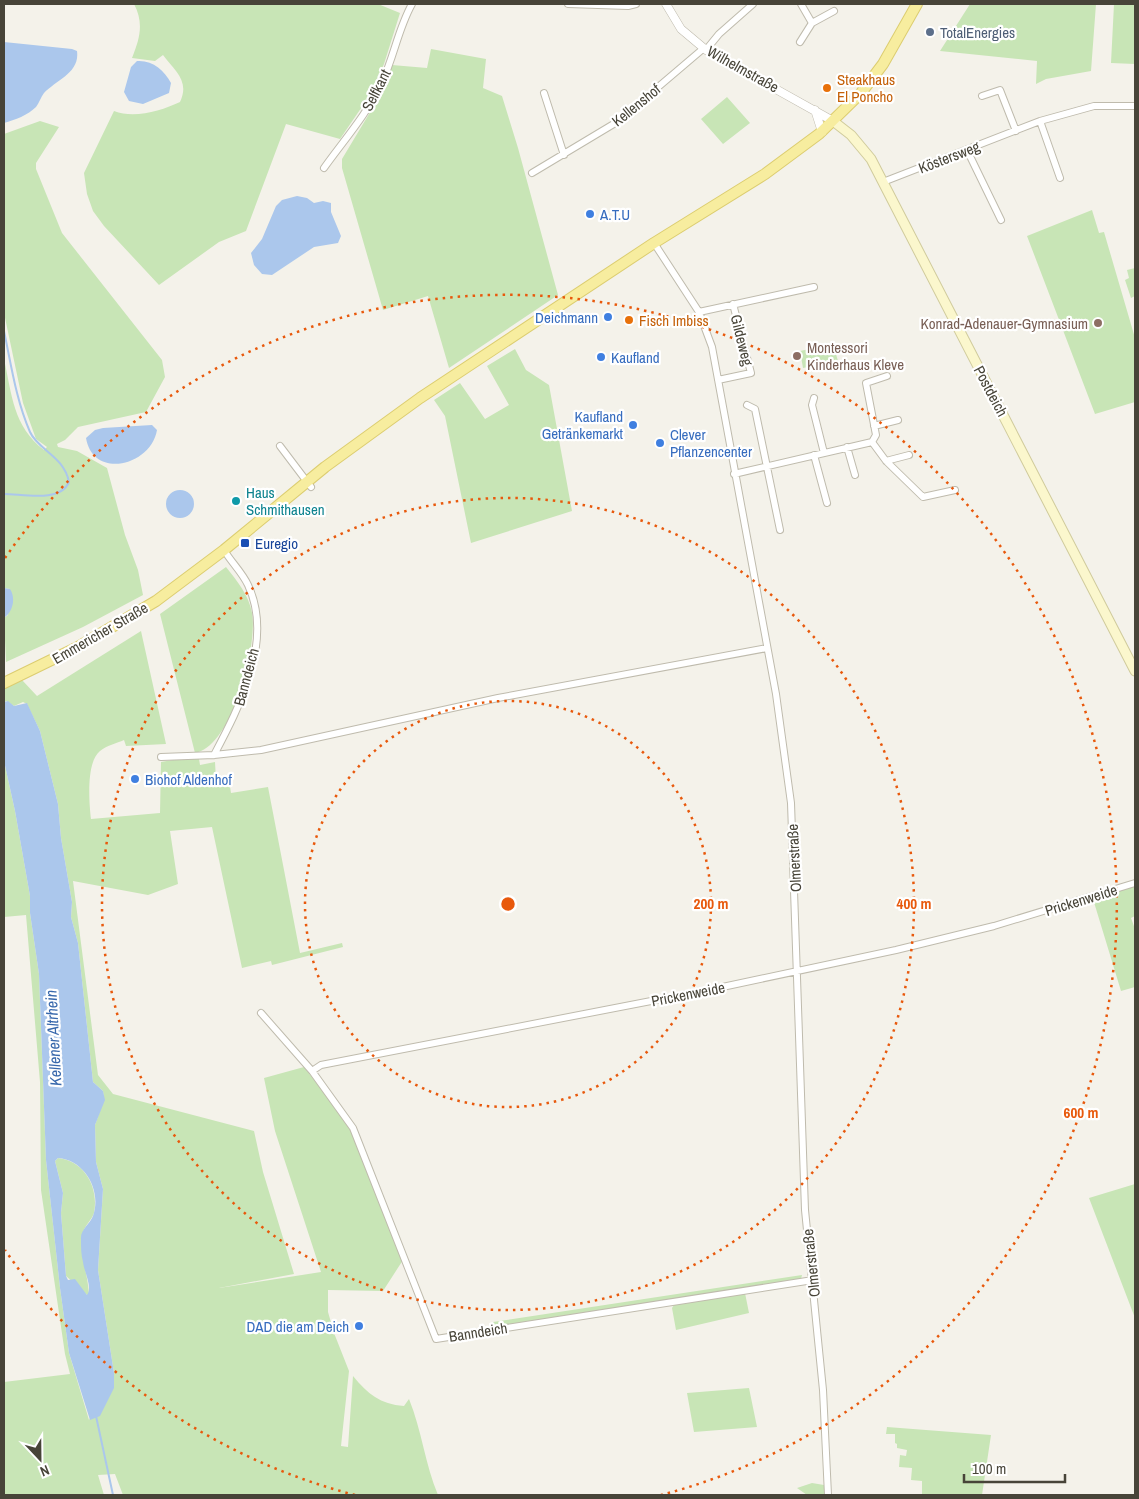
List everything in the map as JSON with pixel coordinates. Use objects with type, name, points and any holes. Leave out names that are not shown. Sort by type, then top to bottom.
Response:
[{"type":"main road","name":"Emmericher Straße","points":[[4,683],[48,663],[124,622],[191,575],[420,398],[654,243],[765,174],[822,132],[861,94],[883,64],[917,4]]},
{"type":"main road","name":"Postdeich","points":[[833,121],[861,145],[883,182],[1135,671]]},
{"type":"street","name":"Selfkant","points":[[324,168],[362,117],[382,84],[403,20],[412,4]]},
{"type":"street","points":[[568,4],[628,6],[636,4]]},
{"type":"street","name":"Wilhelmstraße","points":[[666,4],[681,29],[705,49],[833,121]]},
{"type":"street","name":"Kellenshof","points":[[532,174],[617,122],[705,49],[753,4]]},
{"type":"street","points":[[801,4],[812,23]]},
{"type":"street","points":[[800,42],[812,23],[834,11]]},
{"type":"street","points":[[982,96],[1000,90],[1016,131]]},
{"type":"street","points":[[544,93],[564,155]]},
{"type":"street","name":"Köstersweg","points":[[883,182],[1040,121],[1094,106],[1135,106]]},
{"type":"street","points":[[815,110],[822,132]]},
{"type":"street","points":[[1040,121],[1060,178]]},
{"type":"street","points":[[967,150],[1001,220]]},
{"type":"street","name":"Olmerstraße","points":[[654,243],[699,312],[712,348],[785,746],[791,803],[805,1210],[823,1390],[828,1495]]},
{"type":"street","name":"Gildeweg","points":[[699,312],[814,287]]},
{"type":"street","name":"Gildeweg","points":[[718,380],[751,373],[733,304]]},
{"type":"street","points":[[734,474],[872,442],[876,435],[866,383],[887,376]]},
{"type":"street","points":[[814,398],[812,405],[824,453]]},
{"type":"street","points":[[747,404],[755,409],[767,459],[766,466],[780,530]]},
{"type":"street","points":[[874,426],[898,420]]},
{"type":"street","points":[[872,442],[886,461],[923,497],[955,490]]},
{"type":"street","points":[[280,446],[308,484]]},
{"type":"street","points":[[847,447],[855,475]]},
{"type":"street","points":[[814,455],[827,503]]},
{"type":"street","points":[[886,461],[909,455]]},
{"type":"street","name":"Banndeich","points":[[214,755],[237,711],[250,673],[257,631],[255,606],[248,584],[224,550]]},
{"type":"street","points":[[161,757],[214,755],[261,750],[498,698],[767,648]]},
{"type":"street","name":"Prickenweide","points":[[312,1071],[321,1065],[798,971],[994,926],[1135,883]]},
{"type":"street","points":[[261,1013],[312,1071]]},
{"type":"street","name":"Banndeich","points":[[312,1071],[353,1128],[436,1339],[813,1280]]},
{"type":"green space","points":[[134,4],[378,4],[400,13],[384,64],[370,95],[340,139],[286,124],[246,231],[219,242],[159,285],[104,226],[93,211],[87,194],[84,173],[114,111],[139,114],[156,111],[180,102],[183,95],[180,77],[163,55],[155,61],[132,58],[140,31],[139,18]]},
{"type":"green space","points":[[970,4],[1096,4],[1091,71],[1046,79],[1036,84],[1037,61],[940,51]]},
{"type":"green space","points":[[1114,4],[1135,4],[1135,64],[1111,63]]},
{"type":"green space","points":[[431,49],[486,59],[483,88],[502,96],[558,295],[449,368],[428,296],[383,310],[342,168],[342,159],[369,114],[392,65],[427,68]]},
{"type":"green space","points":[[727,97],[750,123],[723,144],[701,119]]},
{"type":"green space","points":[[40,121],[59,127],[36,163],[36,169],[62,233],[162,360],[165,377],[146,412],[78,427],[65,440],[57,444],[58,447],[77,451],[107,468],[125,535],[138,570],[143,595],[83,627],[6,662],[4,618],[8,615],[10,589],[4,588],[4,359],[15,409],[20,420],[34,441],[44,450],[47,447],[36,439],[23,403],[4,313],[4,134]]},
{"type":"green space","name":"Konrad-Adenauer-Gymnasium","points":[[1092,210],[1099,233],[1104,232],[1135,338],[1135,402],[1095,414],[1027,236]]},
{"type":"green space","points":[[1135,268],[1135,296],[1131,298],[1125,280],[1129,278],[1127,270]]},
{"type":"green space","points":[[833,344],[838,361],[803,368],[800,351]]},
{"type":"green space","points":[[515,349],[526,370],[549,385],[572,511],[471,543],[445,416],[434,400],[460,383],[485,419],[509,405],[487,366]]},
{"type":"green space","points":[[226,567],[242,588],[250,606],[253,628],[251,648],[240,693],[231,715],[220,733],[208,747],[195,753],[160,614]]},
{"type":"green space","points":[[141,631],[166,744],[126,746],[124,740],[100,751],[92,764],[90,773],[91,819],[160,813],[161,762],[178,759],[199,759],[200,765],[215,762],[216,780],[229,780],[231,793],[268,787],[300,953],[342,943],[343,947],[272,965],[271,961],[242,968],[212,827],[170,831],[178,884],[148,895],[73,881],[98,1075],[113,1094],[254,1131],[263,1172],[294,1274],[219,1288],[321,1272],[275,1131],[264,1078],[304,1067],[348,1123],[403,1260],[383,1291],[328,1290],[328,1312],[349,1371],[341,1446],[348,1447],[353,1376],[369,1393],[388,1403],[404,1406],[409,1399],[438,1495],[123,1495],[115,1474],[98,1475],[104,1495],[4,1495],[4,1382],[70,1374],[65,1354],[41,1190],[40,1082],[26,915],[4,917],[4,761],[30,896],[30,913],[39,974],[46,1160],[60,1288],[69,1353],[89,1420],[114,1373],[98,1270],[103,1189],[96,1162],[95,1125],[104,1100],[103,1091],[93,1082],[78,943],[71,917],[72,902],[61,838],[58,804],[40,731],[27,704],[23,702],[14,706],[7,701],[4,702],[4,687],[22,680],[37,696]]},
{"type":"green space","points":[[1135,885],[1135,916],[1131,918],[1135,929],[1135,987],[1121,991],[1093,899]]},
{"type":"green space","points":[[58,1158],[76,1164],[83,1170],[92,1185],[95,1204],[94,1213],[86,1225],[82,1241],[89,1295],[66,1276],[61,1213],[63,1193],[55,1161]]},
{"type":"green space","points":[[1135,1184],[1135,1318],[1089,1198]]},
{"type":"green space","points":[[802,1275],[801,1279],[493,1328],[493,1322]]},
{"type":"green space","points":[[745,1293],[749,1313],[676,1330],[672,1308],[674,1305]]},
{"type":"green space","points":[[749,1388],[757,1427],[694,1432],[687,1393]]},
{"type":"green space","points":[[887,1427],[991,1435],[982,1495],[922,1495],[922,1481],[911,1480],[912,1468],[899,1467],[900,1455],[906,1456],[907,1450],[897,1448],[895,1434],[886,1434]]},
{"type":"green space","points":[[812,1483],[824,1485],[826,1495],[807,1495],[797,1488]]},
{"type":"water","points":[[4,42],[72,49],[77,51],[77,59],[71,71],[44,93],[36,107],[21,117],[4,123]]},
{"type":"water","points":[[137,61],[153,64],[165,74],[171,83],[169,93],[143,104],[129,101],[124,92],[131,67]]},
{"type":"water","points":[[297,196],[307,198],[314,203],[323,201],[331,203],[331,212],[341,236],[338,243],[314,247],[272,275],[262,274],[254,265],[251,253],[262,239],[276,206],[282,200]]},
{"type":"water","points":[[152,425],[157,430],[153,442],[134,459],[122,463],[110,463],[99,460],[91,451],[86,438],[95,430],[103,428]]},
{"type":"water","points":[[180,490],[190,494],[194,504],[190,514],[180,518],[170,514],[166,504],[170,494]]},
{"type":"water","points":[[4,588],[10,589],[13,601],[10,612],[4,618]]},
{"type":"water","points":[[8,701],[14,706],[27,703],[40,731],[58,804],[61,838],[72,902],[71,917],[78,943],[93,1082],[103,1091],[105,1100],[95,1125],[96,1162],[103,1189],[98,1270],[114,1373],[114,1388],[100,1416],[90,1420],[69,1353],[60,1288],[46,1160],[39,974],[30,913],[30,896],[4,761],[4,702]],"holes":[[[58,1158],[76,1164],[89,1178],[95,1197],[93,1216],[81,1236],[82,1257],[89,1284],[87,1295],[75,1279],[68,1280],[66,1276],[61,1213],[63,1193],[55,1161]]]},
{"type":"waterway","points":[[4,331],[17,395],[30,432],[39,444],[62,466],[69,482],[58,493],[49,495],[4,494]]},
{"type":"waterway","name":"Kellener Altrhein","points":[[96,1416],[113,1495]]},
{"type":"place","name":"TotalEnergies","points":[[930,32]]},
{"type":"place","name":"Steakhaus El Poncho","points":[[827,88]]},
{"type":"place","name":"A.T.U","points":[[590,214]]},
{"type":"place","name":"Deichmann","points":[[608,317]]},
{"type":"place","name":"Fisch Imbiss","points":[[629,320]]},
{"type":"place","name":"Konrad-Adenauer-Gymnasium","points":[[1098,323]]},
{"type":"place","name":"Montessori Kinderhaus Kleve","points":[[797,356]]},
{"type":"place","name":"Kaufland","points":[[601,357]]},
{"type":"place","name":"Kaufland Getränkemarkt","points":[[633,425]]},
{"type":"place","name":"Clever Pflanzencenter","points":[[660,443]]},
{"type":"place","name":"Haus Schmithausen","points":[[236,501]]},
{"type":"place","name":"Euregio","points":[[245,543]]},
{"type":"place","name":"Biohof Aldenhof","points":[[135,779]]},
{"type":"place","name":"DAD die am Deich","points":[[359,1326]]}]
